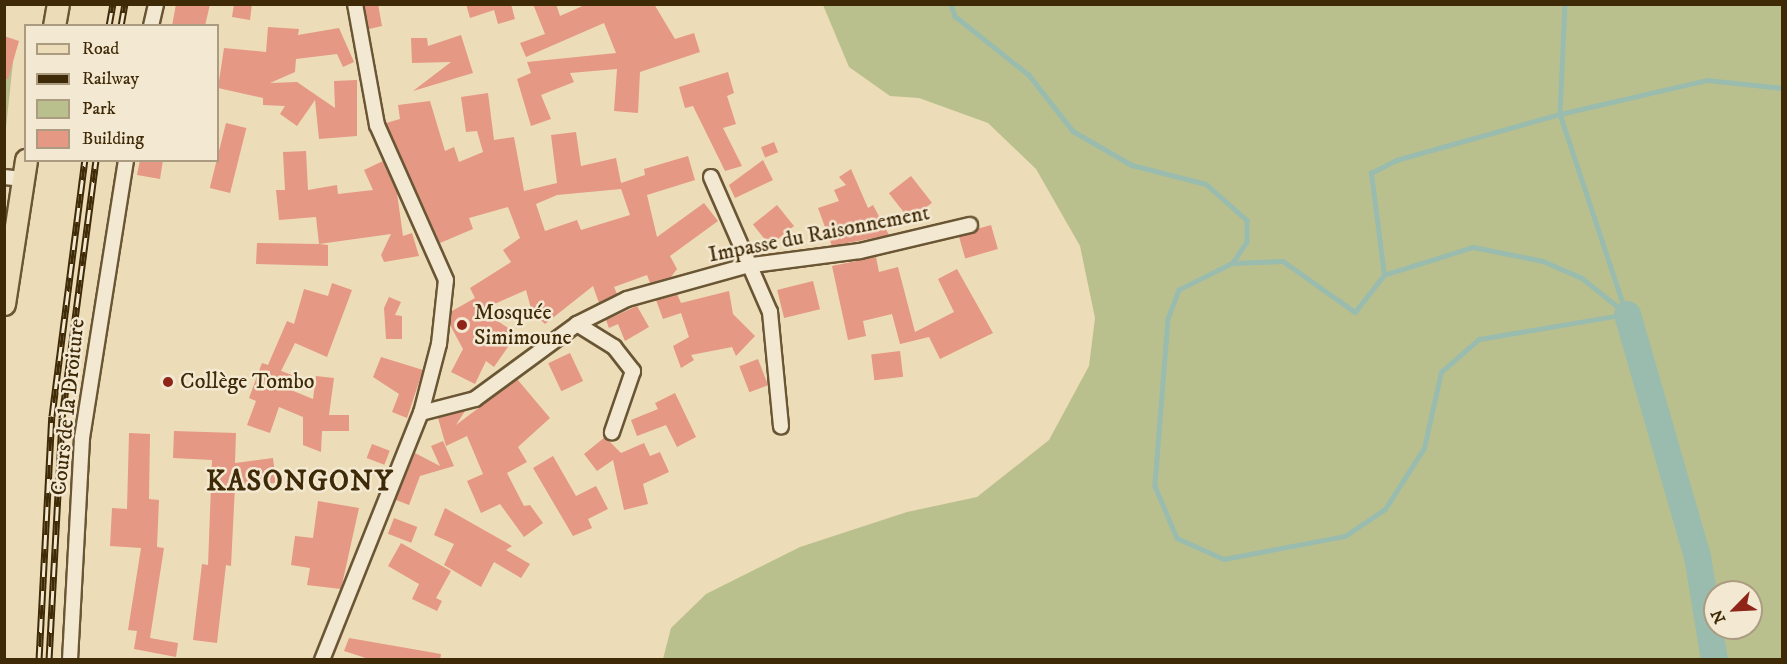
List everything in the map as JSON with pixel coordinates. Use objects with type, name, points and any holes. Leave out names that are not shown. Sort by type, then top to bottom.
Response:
[{"type":"main road","points":[[54,24],[58,4]]},
{"type":"main road","points":[[4,304],[18,172]]},
{"type":"street","points":[[151,24],[156,4]]},
{"type":"street","points":[[322,660],[421,414],[439,344],[446,280],[377,125],[355,4]]},
{"type":"street","name":"Cours de la Droiture","points":[[70,660],[82,438],[126,162]]},
{"type":"street","points":[[711,177],[745,266],[770,312],[781,426]]},
{"type":"street","name":"Impasse du Raisonnement","points":[[421,414],[475,399],[577,324],[627,299],[745,266],[860,251],[970,225]]},
{"type":"street","points":[[577,324],[614,347],[633,371],[612,432]]},
{"type":"green space","points":[[823,5],[1782,5],[1782,659],[663,659],[671,628],[706,594],[800,547],[907,512],[977,497],[1049,440],[1089,366],[1095,318],[1080,246],[1036,169],[988,123],[919,98],[890,96],[849,67]]},
{"type":"green space","points":[[5,58],[13,62],[5,137]]},
{"type":"building","points":[[176,4],[210,4],[205,24],[172,24]]},
{"type":"building","points":[[234,4],[252,4],[250,20],[232,17]]},
{"type":"building","points":[[364,4],[378,4],[382,26],[369,29]]},
{"type":"building","points":[[466,4],[511,4],[515,19],[498,24],[494,10],[470,18]]},
{"type":"building","points":[[533,4],[556,4],[560,16],[587,4],[654,4],[675,39],[694,33],[700,52],[640,72],[638,113],[614,111],[617,69],[570,73],[574,82],[541,95],[551,119],[531,126],[517,79],[531,73],[527,62],[616,53],[604,23],[526,57],[520,43],[545,34]]},
{"type":"building","points":[[268,27],[299,29],[298,35],[339,28],[354,62],[343,67],[337,54],[296,59],[295,72],[270,83],[297,82],[335,108],[334,81],[357,80],[357,136],[319,139],[315,100],[297,126],[280,114],[285,106],[263,105],[263,98],[219,88],[224,48],[266,52]]},
{"type":"building","points":[[461,35],[473,73],[413,91],[451,62],[412,63],[411,38],[427,38],[428,46]]},
{"type":"building","points":[[4,36],[19,41],[8,79],[4,79]]},
{"type":"building","points":[[728,72],[734,93],[727,96],[736,124],[723,128],[742,166],[725,171],[693,106],[685,108],[679,87]]},
{"type":"building","points":[[488,93],[494,140],[514,137],[524,191],[557,183],[551,135],[576,132],[581,166],[616,158],[621,183],[645,175],[644,169],[688,156],[695,180],[647,195],[657,237],[704,203],[718,221],[670,256],[677,269],[671,277],[650,283],[647,275],[614,287],[617,294],[599,303],[593,286],[545,324],[532,312],[526,290],[481,310],[517,334],[494,367],[486,361],[475,384],[451,372],[463,349],[450,325],[452,311],[475,298],[470,288],[511,262],[503,250],[520,238],[508,207],[469,218],[473,229],[440,243],[386,123],[400,119],[398,105],[430,101],[445,151],[454,147],[459,162],[483,152],[477,131],[466,132],[461,97]],"holes":[[[621,189],[630,215],[581,230],[577,220],[545,231],[536,204],[557,195]]]},
{"type":"building","points":[[226,123],[246,128],[230,193],[210,188],[216,162],[219,162],[219,151]]},
{"type":"building","points":[[774,142],[778,152],[765,157],[761,147]]},
{"type":"building","points":[[306,151],[308,190],[337,185],[338,194],[373,190],[364,170],[383,161],[397,193],[403,236],[412,233],[419,256],[384,262],[381,255],[391,234],[319,244],[316,217],[279,220],[276,190],[285,190],[283,152]]},
{"type":"building","points":[[763,160],[773,180],[735,198],[729,185]]},
{"type":"building","points":[[140,162],[163,162],[160,179],[137,175]]},
{"type":"building","points":[[851,169],[868,208],[873,205],[889,235],[832,246],[818,208],[839,201],[834,190],[846,185],[839,177]]},
{"type":"building","points":[[911,176],[932,203],[910,220],[889,193]]},
{"type":"building","points":[[777,205],[794,226],[770,245],[753,225]]},
{"type":"building","points":[[991,225],[998,249],[965,258],[958,234]]},
{"type":"building","points":[[257,243],[328,245],[328,266],[256,264]]},
{"type":"building","points":[[876,257],[879,272],[898,267],[915,332],[954,312],[938,279],[957,269],[993,333],[940,359],[929,337],[900,344],[892,314],[863,321],[866,336],[848,340],[832,266]]},
{"type":"building","points":[[813,281],[820,309],[784,318],[777,290]]},
{"type":"building","points":[[332,283],[352,290],[327,357],[295,343],[281,371],[292,375],[286,388],[313,399],[316,376],[334,378],[329,415],[349,415],[349,431],[322,431],[321,452],[303,445],[303,417],[279,407],[270,433],[247,425],[256,401],[249,398],[262,363],[268,365],[287,321],[294,324],[304,289],[328,296]]},
{"type":"building","points":[[729,291],[733,314],[755,336],[736,356],[732,347],[691,355],[694,360],[681,368],[673,346],[689,337],[681,313],[663,319],[656,300],[677,294],[681,303]]},
{"type":"building","points":[[389,297],[401,302],[395,315],[402,316],[402,339],[386,339],[384,308]]},
{"type":"building","points":[[637,306],[649,327],[625,341],[618,324],[609,328],[606,320]]},
{"type":"building","points":[[900,351],[903,377],[874,380],[871,355]]},
{"type":"building","points":[[570,353],[583,381],[561,391],[548,363]]},
{"type":"building","points":[[381,357],[423,370],[407,418],[392,412],[399,394],[373,377]]},
{"type":"building","points":[[758,359],[768,385],[749,392],[739,366]]},
{"type":"building","points":[[517,379],[550,418],[518,447],[527,462],[507,473],[524,506],[530,505],[543,523],[524,537],[500,504],[481,513],[467,481],[483,474],[467,436],[446,446],[438,418],[465,411],[456,425]]},
{"type":"building","points":[[675,393],[696,437],[677,447],[666,425],[637,436],[631,420],[658,409],[655,403]]},
{"type":"building","points":[[174,431],[236,433],[235,463],[273,458],[276,483],[235,486],[231,566],[226,565],[217,643],[193,640],[202,564],[208,565],[212,460],[173,458]]},
{"type":"building","points":[[129,433],[150,434],[149,499],[159,500],[157,547],[164,548],[150,638],[178,643],[176,657],[134,649],[137,631],[128,630],[141,548],[110,546],[112,508],[127,509]]},
{"type":"building","points":[[605,437],[621,453],[644,443],[650,456],[660,452],[669,472],[643,484],[648,504],[624,510],[613,460],[597,471],[584,454]]},
{"type":"building","points":[[443,441],[454,466],[420,476],[409,505],[396,500],[415,453],[440,466],[431,446]]},
{"type":"building","points":[[372,444],[390,451],[384,465],[367,458]]},
{"type":"building","points":[[553,456],[576,496],[596,486],[608,509],[588,519],[592,528],[573,536],[533,468]]},
{"type":"building","points":[[318,501],[359,508],[341,589],[307,585],[310,568],[291,565],[295,536],[313,538]]},
{"type":"building","points":[[445,508],[512,546],[506,550],[530,564],[521,578],[494,562],[481,587],[444,565],[454,544],[434,535]]},
{"type":"building","points":[[394,518],[417,527],[411,543],[388,534]]},
{"type":"building","points":[[401,543],[451,571],[436,598],[442,601],[437,611],[412,599],[419,584],[388,566]]},
{"type":"building","points":[[349,638],[441,654],[440,660],[372,660],[344,651]]},
{"type":"waterway","points":[[951,4],[955,16],[1029,75],[1073,131],[1132,165],[1206,184],[1247,220],[1247,242],[1233,263],[1179,290],[1168,319],[1155,486],[1177,538],[1224,559],[1345,536],[1385,509],[1424,448],[1441,372],[1479,339],[1627,314]]},
{"type":"waterway","points":[[1565,4],[1560,114],[1626,312]]},
{"type":"waterway","points":[[1384,275],[1371,173],[1396,160],[1560,114],[1707,80],[1782,88]]},
{"type":"waterway","points":[[1233,263],[1283,261],[1355,312],[1384,275],[1473,247],[1543,261],[1582,278],[1627,314]]},
{"type":"waterway","points":[[1627,314],[1697,556],[1714,660]]},
{"type":"railway","points":[[109,24],[113,4]]},
{"type":"railway","points":[[121,24],[125,4]]},
{"type":"railway","points":[[39,660],[52,416],[85,162]]},
{"type":"railway","points":[[49,660],[62,418],[96,162]]},
{"type":"place","name":"Mosquée Simimoune","points":[[462,325]]},
{"type":"place","name":"Collège Tombo","points":[[168,382]]},
{"type":"district","name":"KASONGONY","points":[[300,482]]}]
